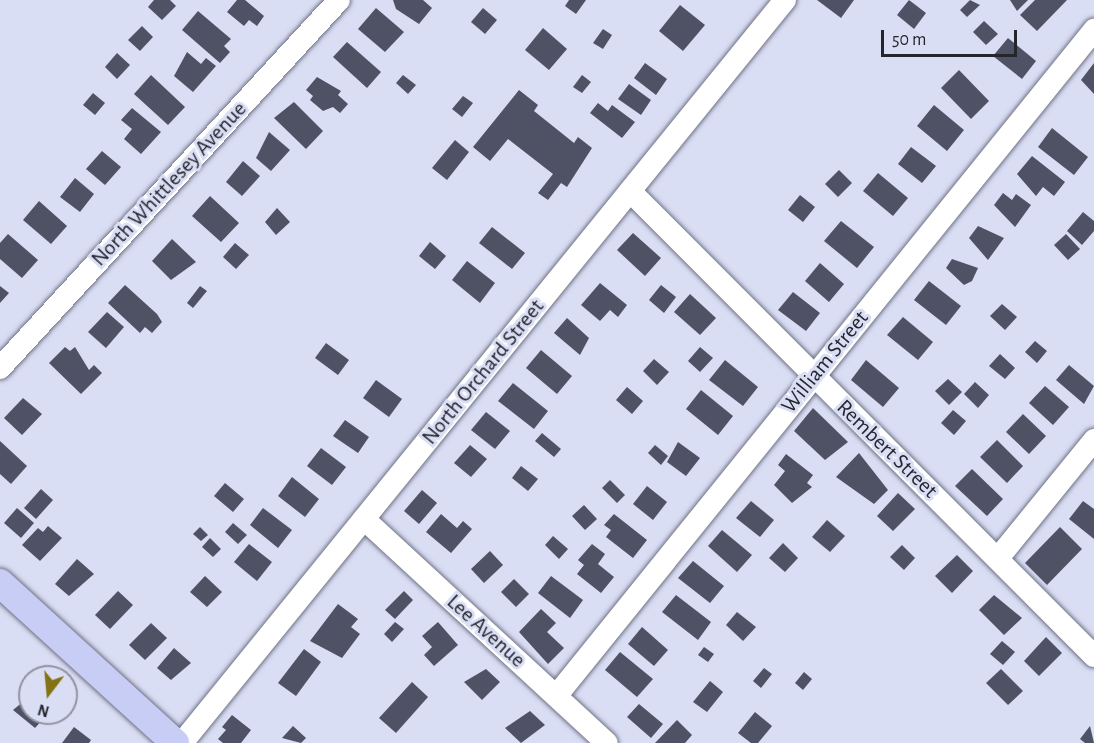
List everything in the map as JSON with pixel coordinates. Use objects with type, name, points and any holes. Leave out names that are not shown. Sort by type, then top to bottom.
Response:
[{"type":"main road","points":[[0,583],[175,743]]},
{"type":"street","name":"North Whittlesey Avenue","points":[[0,368],[339,0]]},
{"type":"street","name":"North Orchard Street","points":[[182,743],[785,0]]},
{"type":"street","name":"William Street","points":[[557,695],[1094,30]]},
{"type":"street","name":"Rembert Street","points":[[630,191],[813,377],[999,557],[1094,656]]},
{"type":"street","points":[[999,557],[1094,440]]},
{"type":"street","name":"Lee Avenue","points":[[364,519],[607,743]]},
{"type":"building","points":[[154,0],[170,0],[176,6],[162,20],[148,7]]},
{"type":"building","points":[[237,0],[245,0],[264,16],[257,26],[249,20],[244,26],[227,12]]},
{"type":"building","points":[[393,0],[423,0],[432,8],[419,24],[396,9]]},
{"type":"building","points":[[569,0],[586,0],[576,14],[565,6]]},
{"type":"building","points":[[817,0],[854,0],[841,18]]},
{"type":"building","points":[[909,0],[926,13],[914,29],[897,15]]},
{"type":"building","points":[[970,0],[980,5],[967,17],[960,10]]},
{"type":"building","points":[[1010,0],[1028,0],[1017,11]]},
{"type":"building","points":[[1035,0],[1067,0],[1037,31],[1020,15]]},
{"type":"building","points":[[680,5],[705,25],[683,51],[659,31]]},
{"type":"building","points":[[376,8],[404,32],[385,52],[358,29]]},
{"type":"building","points":[[483,8],[497,20],[485,34],[471,22]]},
{"type":"building","points":[[198,11],[231,39],[224,46],[230,52],[220,63],[182,30]]},
{"type":"building","points":[[984,21],[998,34],[986,45],[973,32]]},
{"type":"building","points":[[142,26],[153,37],[140,51],[128,40]]},
{"type":"building","points":[[543,28],[567,49],[549,70],[525,50]]},
{"type":"building","points":[[603,29],[612,35],[603,49],[593,43]]},
{"type":"building","points":[[1008,38],[1036,61],[1022,79],[993,56]]},
{"type":"building","points":[[347,42],[381,72],[367,88],[333,57]]},
{"type":"building","points":[[187,52],[201,64],[206,58],[216,66],[193,92],[174,76]]},
{"type":"building","points":[[117,53],[130,65],[117,79],[105,67]]},
{"type":"building","points":[[645,63],[667,79],[656,95],[634,78]]},
{"type":"building","points":[[1094,63],[1094,94],[1081,80]]},
{"type":"building","points":[[959,70],[989,101],[971,119],[941,88]]},
{"type":"building","points":[[151,75],[185,107],[168,125],[134,94]]},
{"type":"building","points":[[403,75],[416,85],[408,94],[396,83]]},
{"type":"building","points":[[582,75],[591,82],[582,93],[573,87]]},
{"type":"building","points":[[317,77],[341,91],[338,95],[348,104],[340,113],[333,107],[323,111],[310,100],[313,96],[306,90]]},
{"type":"building","points":[[629,84],[651,100],[641,115],[618,99]]},
{"type":"building","points":[[519,90],[538,105],[534,111],[574,143],[578,137],[592,148],[567,187],[561,183],[548,200],[538,193],[553,174],[508,139],[490,161],[473,147]]},
{"type":"building","points":[[93,93],[105,103],[95,115],[83,105]]},
{"type":"building","points":[[463,96],[473,103],[462,117],[452,109]]},
{"type":"building","points":[[294,102],[323,131],[306,149],[274,118]]},
{"type":"building","points":[[598,103],[608,111],[612,105],[635,122],[622,138],[590,113]]},
{"type":"building","points":[[934,105],[964,130],[947,151],[917,126]]},
{"type":"building","points":[[132,108],[161,132],[141,154],[124,139],[132,129],[121,120]]},
{"type":"building","points":[[1052,128],[1088,157],[1074,175],[1038,147]]},
{"type":"building","points":[[269,132],[290,150],[271,171],[256,158]]},
{"type":"building","points":[[455,140],[469,152],[447,180],[432,168]]},
{"type":"building","points":[[911,147],[936,166],[922,183],[898,164]]},
{"type":"building","points":[[102,151],[121,167],[105,185],[86,169]]},
{"type":"building","points":[[1032,156],[1065,182],[1054,196],[1043,187],[1036,196],[1017,174]]},
{"type":"building","points":[[243,161],[260,176],[242,196],[226,182]]},
{"type":"building","points":[[839,170],[852,183],[838,197],[825,184]]},
{"type":"building","points":[[878,173],[908,198],[893,216],[863,191]]},
{"type":"building","points":[[75,178],[94,194],[80,212],[60,197]]},
{"type":"building","points":[[1003,193],[1012,200],[1016,194],[1031,205],[1015,227],[994,205]]},
{"type":"building","points":[[800,195],[815,207],[803,222],[788,210]]},
{"type":"building","points":[[210,196],[239,223],[221,242],[192,216]]},
{"type":"building","points":[[39,201],[67,226],[51,244],[23,220]]},
{"type":"building","points":[[277,208],[290,222],[276,235],[265,222]]},
{"type":"building","points":[[1083,212],[1094,221],[1094,231],[1082,245],[1067,231]]},
{"type":"building","points":[[841,221],[874,247],[857,268],[824,241]]},
{"type":"building","points":[[978,226],[1004,238],[988,260],[969,238]]},
{"type":"building","points":[[492,227],[525,253],[512,269],[479,243]]},
{"type":"building","points":[[633,233],[661,258],[645,276],[617,250]]},
{"type":"building","points":[[8,234],[38,260],[22,278],[0,259],[0,243]]},
{"type":"building","points":[[1066,234],[1080,249],[1068,260],[1054,245]]},
{"type":"building","points":[[172,239],[196,262],[171,280],[152,261]]},
{"type":"building","points":[[430,242],[446,256],[435,269],[419,256]]},
{"type":"building","points":[[235,243],[249,255],[236,269],[223,257]]},
{"type":"building","points":[[952,259],[978,268],[972,281],[964,285],[946,268]]},
{"type":"building","points":[[467,261],[495,283],[480,303],[452,280]]},
{"type":"building","points":[[820,263],[844,284],[829,302],[805,281]]},
{"type":"building","points":[[929,281],[961,306],[946,325],[914,300]]},
{"type":"building","points":[[600,283],[627,305],[618,317],[610,310],[600,321],[581,305]]},
{"type":"building","points":[[125,285],[157,314],[162,322],[152,333],[145,327],[140,333],[108,303]]},
{"type":"building","points":[[661,285],[676,297],[664,313],[649,300]]},
{"type":"building","points":[[0,286],[9,293],[0,303]]},
{"type":"building","points":[[200,286],[207,291],[193,308],[187,303]]},
{"type":"building","points":[[793,292],[820,313],[806,331],[778,310]]},
{"type":"building","points":[[690,294],[716,318],[700,335],[674,312]]},
{"type":"building","points":[[1002,304],[1017,317],[1005,330],[990,316]]},
{"type":"building","points":[[107,312],[124,327],[106,348],[88,332]]},
{"type":"building","points":[[903,317],[933,342],[918,360],[887,335]]},
{"type":"building","points":[[567,318],[589,338],[580,355],[554,333]]},
{"type":"building","points":[[1035,341],[1047,351],[1037,363],[1025,352]]},
{"type":"building","points":[[326,343],[349,360],[338,375],[315,358]]},
{"type":"building","points":[[65,347],[70,351],[75,347],[89,370],[94,365],[102,373],[81,394],[49,363]]},
{"type":"building","points":[[700,347],[713,358],[700,372],[688,361]]},
{"type":"building","points":[[541,350],[572,376],[557,394],[526,368]]},
{"type":"building","points":[[1000,354],[1015,368],[1005,379],[989,366]]},
{"type":"building","points":[[654,359],[669,372],[657,385],[643,371]]},
{"type":"building","points":[[725,360],[758,387],[743,406],[709,380]]},
{"type":"building","points":[[866,360],[899,388],[883,407],[851,380]]},
{"type":"building","points":[[1069,365],[1094,386],[1084,404],[1056,380]]},
{"type":"building","points":[[948,379],[962,392],[949,405],[935,391]]},
{"type":"building","points":[[376,380],[402,399],[389,417],[363,398]]},
{"type":"building","points":[[975,382],[989,395],[978,408],[964,394]]},
{"type":"building","points":[[513,383],[548,411],[534,429],[498,401]]},
{"type":"building","points":[[1045,386],[1069,407],[1053,425],[1029,403]]},
{"type":"building","points":[[627,387],[643,401],[632,414],[616,400]]},
{"type":"building","points":[[701,390],[733,416],[718,435],[686,409]]},
{"type":"building","points":[[23,398],[42,414],[22,435],[4,418]]},
{"type":"building","points":[[813,408],[848,442],[825,460],[794,431]]},
{"type":"building","points":[[953,410],[966,421],[954,435],[941,423]]},
{"type":"building","points":[[486,412],[510,431],[495,449],[471,430]]},
{"type":"building","points":[[1023,414],[1046,436],[1029,454],[1006,432]]},
{"type":"building","points":[[345,420],[369,437],[358,453],[333,436]]},
{"type":"building","points":[[542,433],[561,449],[554,457],[535,441]]},
{"type":"building","points":[[997,440],[1023,466],[1007,483],[980,457]]},
{"type":"building","points":[[0,441],[27,466],[11,484],[0,474]]},
{"type":"building","points":[[678,442],[700,458],[686,476],[667,462]]},
{"type":"building","points":[[470,445],[487,459],[471,477],[454,463]]},
{"type":"building","points":[[655,445],[668,456],[661,465],[648,453]]},
{"type":"building","points":[[321,448],[346,467],[332,485],[307,466]]},
{"type":"building","points":[[859,453],[888,490],[874,504],[836,477]]},
{"type":"building","points":[[786,454],[813,475],[807,483],[812,487],[792,503],[774,485],[785,471],[778,465]]},
{"type":"building","points":[[521,466],[538,479],[528,491],[512,478]]},
{"type":"building","points":[[972,469],[1003,499],[987,516],[955,486]]},
{"type":"building","points":[[292,477],[319,499],[305,517],[278,496]]},
{"type":"building","points":[[610,480],[625,495],[617,503],[602,488]]},
{"type":"building","points":[[225,483],[244,499],[233,512],[214,496]]},
{"type":"building","points":[[647,486],[667,502],[653,520],[633,504]]},
{"type":"building","points":[[41,489],[53,500],[36,519],[24,508]]},
{"type":"building","points":[[422,490],[437,503],[419,524],[404,511]]},
{"type":"building","points":[[898,493],[915,509],[893,531],[877,516]]},
{"type":"building","points":[[751,501],[774,520],[760,537],[736,518]]},
{"type":"building","points":[[1083,501],[1094,509],[1094,539],[1069,519]]},
{"type":"building","points":[[584,505],[597,519],[585,530],[572,516]]},
{"type":"building","points":[[17,508],[34,523],[21,538],[4,523]]},
{"type":"building","points":[[263,508],[292,530],[278,548],[250,525]]},
{"type":"building","points":[[441,514],[457,528],[463,521],[472,529],[451,553],[426,532]]},
{"type":"building","points":[[614,514],[647,540],[633,558],[606,537],[611,530],[604,525]]},
{"type":"building","points":[[827,520],[845,536],[830,552],[812,537]]},
{"type":"building","points":[[233,523],[247,535],[238,544],[225,532]]},
{"type":"building","points":[[48,526],[62,538],[40,561],[22,545],[38,528],[43,532]]},
{"type":"building","points":[[200,527],[208,535],[201,541],[193,534]]},
{"type":"building","points":[[1060,527],[1082,549],[1047,585],[1025,563]]},
{"type":"building","points":[[722,530],[752,555],[737,572],[708,546]]},
{"type":"building","points":[[553,536],[568,549],[559,559],[545,545]]},
{"type":"building","points":[[210,538],[221,549],[213,557],[202,547]]},
{"type":"building","points":[[783,543],[798,558],[785,572],[769,558]]},
{"type":"building","points":[[249,544],[272,562],[257,581],[234,562]]},
{"type":"building","points":[[592,544],[605,554],[598,564],[614,577],[601,593],[577,574],[584,565],[578,560]]},
{"type":"building","points":[[902,545],[915,558],[904,570],[890,557]]},
{"type":"building","points":[[490,551],[503,565],[484,583],[471,569]]},
{"type":"building","points":[[957,555],[973,571],[952,593],[935,576]]},
{"type":"building","points":[[77,559],[94,574],[69,596],[55,584]]},
{"type":"building","points":[[693,561],[724,586],[710,603],[678,578]]},
{"type":"building","points":[[205,576],[222,592],[207,607],[190,592]]},
{"type":"building","points":[[551,576],[583,600],[570,618],[538,593]]},
{"type":"building","points":[[514,579],[529,594],[516,607],[501,592]]},
{"type":"building","points":[[118,591],[133,605],[110,629],[95,615]]},
{"type":"building","points":[[404,591],[413,600],[395,619],[385,610]]},
{"type":"building","points":[[676,595],[711,622],[698,640],[662,612]]},
{"type":"building","points":[[994,595],[1022,618],[1004,635],[979,610]]},
{"type":"building","points":[[338,604],[358,619],[351,627],[360,634],[342,658],[310,641]]},
{"type":"building","points":[[541,609],[556,623],[547,632],[564,648],[548,664],[519,632]]},
{"type":"building","points":[[737,612],[756,627],[743,641],[726,625]]},
{"type":"building","points":[[395,622],[404,629],[392,642],[384,634]]},
{"type":"building","points":[[438,622],[458,645],[434,666],[424,655],[432,647],[422,636]]},
{"type":"building","points":[[151,623],[167,638],[145,660],[129,645]]},
{"type":"building","points":[[642,627],[668,650],[654,666],[628,644]]},
{"type":"building","points":[[1046,637],[1062,653],[1039,676],[1024,661]]},
{"type":"building","points":[[1002,641],[1015,652],[1003,665],[990,654]]},
{"type":"building","points":[[704,647],[714,654],[708,662],[698,655]]},
{"type":"building","points":[[174,648],[191,663],[171,680],[157,668]]},
{"type":"building","points":[[304,649],[321,662],[296,696],[278,683]]},
{"type":"building","points":[[620,652],[653,679],[637,697],[605,670]]},
{"type":"building","points":[[764,668],[772,674],[761,688],[753,681]]},
{"type":"building","points":[[486,669],[500,682],[482,700],[464,682]]},
{"type":"building","points":[[1001,669],[1023,691],[1008,705],[986,683]]},
{"type":"building","points":[[804,672],[812,679],[803,690],[795,683]]},
{"type":"building","points":[[710,681],[723,692],[707,712],[693,702]]},
{"type":"building","points":[[412,682],[428,697],[396,733],[379,718]]},
{"type":"building","points":[[639,704],[663,724],[651,738],[627,717]]},
{"type":"building","points":[[530,711],[545,725],[521,743],[505,728]]},
{"type":"building","points":[[755,712],[772,726],[758,743],[751,743],[738,733]]},
{"type":"building","points":[[232,715],[251,730],[241,743],[223,743],[218,739],[226,730],[222,727]]},
{"type":"building","points":[[677,720],[692,735],[685,743],[655,743]]},
{"type":"building","points":[[293,726],[306,738],[301,743],[282,738]]},
{"type":"building","points":[[1090,726],[1094,743],[1085,743],[1080,739]]},
{"type":"building","points":[[74,727],[91,740],[89,743],[62,743]]}]
